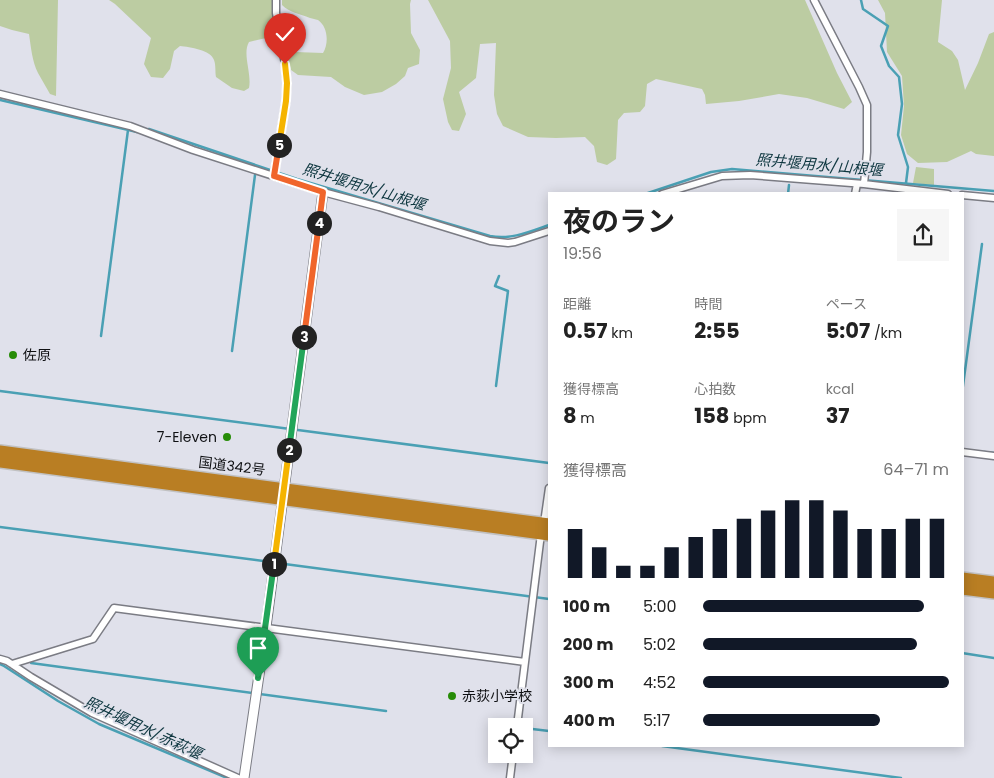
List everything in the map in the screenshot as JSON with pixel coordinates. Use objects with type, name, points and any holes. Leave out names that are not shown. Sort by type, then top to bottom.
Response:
[{"type":"highway","name":"国道342号","points":[[0,451],[283,494],[546,529]]},
{"type":"highway","name":"国道342号","points":[[0,462],[283,494]]},
{"type":"highway","points":[[964,578],[994,582]]},
{"type":"highway","points":[[964,589],[994,593]]},
{"type":"street","points":[[274,176],[286,101],[287,83],[276,13],[276,0]]},
{"type":"street","points":[[814,0],[867,105],[867,152],[860,184],[856,192]]},
{"type":"street","points":[[0,94],[130,126],[193,150],[323,192],[490,241],[516,242],[548,231]]},
{"type":"street","points":[[669,192],[722,176],[750,176],[860,184],[930,192]]},
{"type":"street","points":[[244,778],[266,627],[323,192]]},
{"type":"street","points":[[964,195],[994,198]]},
{"type":"street","points":[[964,452],[994,456]]},
{"type":"street","points":[[517,718],[546,529],[548,502]]},
{"type":"street","points":[[12,664],[93,639],[114,608],[525,662]]},
{"type":"street","points":[[0,659],[7,661],[92,712],[238,778]]},
{"type":"street","points":[[510,778],[512,763]]},
{"type":"green space","points":[[0,0],[58,0],[56,96],[50,94],[38,73],[32,54],[29,34],[0,26]]},
{"type":"green space","points":[[109,0],[272,0],[273,29],[266,38],[249,42],[246,52],[250,82],[249,88],[244,91],[232,88],[216,77],[215,62],[209,54],[189,47],[180,46],[174,51],[170,69],[163,78],[151,77],[144,64],[151,38]]},
{"type":"green space","points":[[282,0],[411,0],[411,33],[420,50],[419,64],[408,68],[405,76],[382,92],[364,95],[345,87],[331,77],[298,75],[291,70],[288,57],[295,52],[323,53],[327,40],[326,31],[318,20],[295,13],[282,5]]},
{"type":"green space","points":[[428,0],[805,0],[852,102],[844,109],[807,98],[779,94],[739,101],[706,104],[702,89],[656,79],[647,84],[645,106],[640,112],[624,113],[618,120],[616,159],[607,165],[597,162],[594,146],[585,137],[528,137],[503,126],[497,114],[494,95],[496,43],[480,44],[476,78],[459,92],[466,114],[459,131],[452,130],[448,122],[443,99],[451,68],[450,41]]},
{"type":"green space","points":[[878,0],[942,0],[938,42],[952,51],[958,60],[965,90],[989,34],[994,32],[994,156],[976,154],[971,151],[947,162],[918,163],[907,154],[901,135],[904,106],[902,76],[887,52],[885,13]]},
{"type":"green space","points":[[916,167],[934,169],[934,185],[913,183]]},
{"type":"waterway","points":[[861,0],[863,9],[888,26],[881,46],[889,66],[899,77],[902,104],[898,135],[908,167],[906,183]]},
{"type":"waterway","name":"照井堰用水/山根堰","points":[[0,100],[137,132]]},
{"type":"waterway","name":"照井堰用水/山根堰","points":[[145,130],[149,129],[297,179],[490,236],[513,236],[548,225]]},
{"type":"waterway","points":[[101,336],[128,130]]},
{"type":"waterway","name":"照井堰用水/山根堰","points":[[651,192],[711,172],[732,169],[994,191]]},
{"type":"waterway","points":[[232,351],[255,175]]},
{"type":"waterway","points":[[788,192],[789,185]]},
{"type":"waterway","points":[[964,378],[982,244]]},
{"type":"waterway","points":[[496,386],[508,291],[495,286],[499,276]]},
{"type":"waterway","points":[[0,391],[548,463]]},
{"type":"waterway","points":[[984,452],[994,453]]},
{"type":"waterway","points":[[0,527],[271,562]]},
{"type":"waterway","points":[[277,563],[548,599]]},
{"type":"waterway","points":[[964,653],[994,658]]},
{"type":"waterway","points":[[31,663],[386,711]]},
{"type":"waterway","name":"照井堰用水/赤萩堰","points":[[0,664],[58,701],[99,724],[227,778]]},
{"type":"waterway","points":[[533,729],[548,731]]},
{"type":"waterway","points":[[669,747],[901,778]]},
{"type":"place","name":"佐原","points":[[13,355]]},
{"type":"place","name":"7-Eleven","points":[[227,437]]},
{"type":"place","name":"赤荻小学校","points":[[452,696]]},
{"type":"route","points":[[258,678],[323,192],[274,176],[286,101],[285,64]]}]
